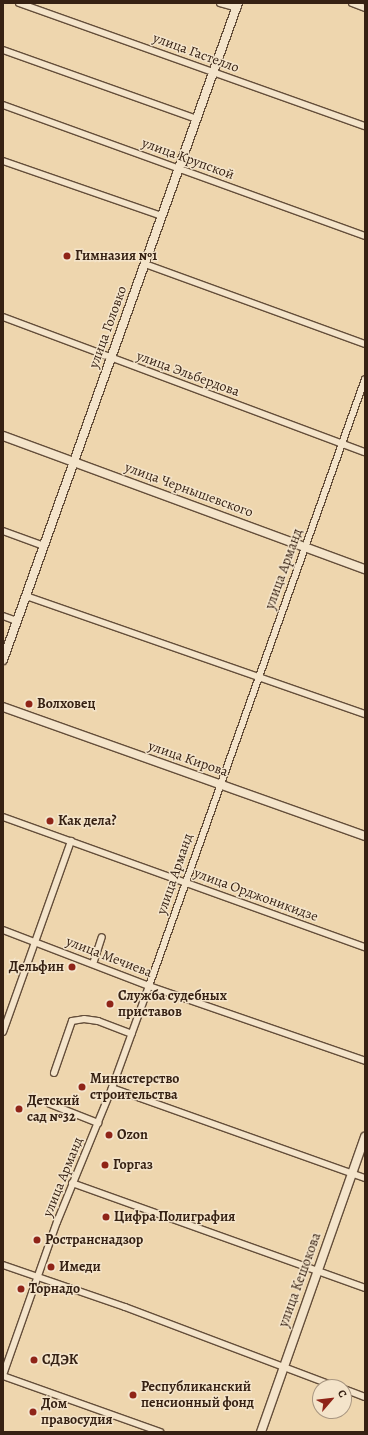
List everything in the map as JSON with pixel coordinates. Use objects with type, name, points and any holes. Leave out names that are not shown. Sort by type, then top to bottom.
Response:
[{"type":"street","name":"улица Гастелло","points":[[19,3],[214,71],[365,126]]},
{"type":"street","points":[[220,3],[237,5]]},
{"type":"street","points":[[352,3],[365,8]]},
{"type":"street","name":"улица Головко","points":[[3,660],[237,5]]},
{"type":"street","points":[[3,50],[197,119]]},
{"type":"street","name":"улица Крупской","points":[[3,104],[365,236]]},
{"type":"street","points":[[3,160],[162,216]]},
{"type":"street","points":[[144,264],[365,344]]},
{"type":"street","name":"улица Эльбердова","points":[[3,318],[365,452]]},
{"type":"street","name":"улица Арманд","points":[[3,1376],[39,1279],[72,1183],[98,1123],[132,1034],[220,783],[365,379]]},
{"type":"street","name":"улица Чернышевского","points":[[3,436],[365,569]]},
{"type":"street","points":[[3,531],[44,546]]},
{"type":"street","points":[[26,596],[365,714]]},
{"type":"street","points":[[3,616],[17,621]]},
{"type":"street","name":"улица Кирова","points":[[3,707],[220,783],[365,836]]},
{"type":"street","name":"улица Орджоникидзе","points":[[3,817],[365,947]]},
{"type":"street","points":[[3,1032],[71,841]]},
{"type":"street","name":"улица Мечиева","points":[[3,930],[149,986],[365,1061]]},
{"type":"street","points":[[93,964],[102,937]]},
{"type":"street","points":[[54,1073],[72,1021],[84,1019],[98,1021],[132,1034]]},
{"type":"street","points":[[112,1088],[365,1178]]},
{"type":"street","points":[[50,1104],[98,1123]]},
{"type":"street","name":"улица Кешокова","points":[[260,1432],[365,1137]]},
{"type":"street","points":[[72,1183],[365,1288]]},
{"type":"street","points":[[3,1265],[39,1279],[125,1307],[316,1379]]},
{"type":"street","points":[[3,1376],[160,1432]]},
{"type":"street","points":[[352,1392],[365,1397]]},
{"type":"place","name":"Гимназия №1","points":[[67,256]]},
{"type":"place","name":"Волховец","points":[[29,704]]},
{"type":"place","name":"Как дела?","points":[[50,821]]},
{"type":"place","name":"Дельфин","points":[[72,967]]},
{"type":"place","name":"Служба судебных приставов","points":[[110,1004]]},
{"type":"place","name":"Министерство строительства","points":[[82,1087]]},
{"type":"place","name":"Детский сад №32","points":[[19,1109]]},
{"type":"place","name":"Ozon","points":[[109,1135]]},
{"type":"place","name":"Горгаз","points":[[105,1165]]},
{"type":"place","name":"Цифра Полиграфия","points":[[106,1217]]},
{"type":"place","name":"Ространснадзор","points":[[37,1240]]},
{"type":"place","name":"Имеди","points":[[51,1267]]},
{"type":"place","name":"Торнадо","points":[[21,1289]]},
{"type":"place","name":"СДЭК","points":[[34,1360]]},
{"type":"place","name":"Республиканский пенсионный фонд","points":[[133,1395]]},
{"type":"place","name":"Дом правосудия","points":[[33,1412]]}]
